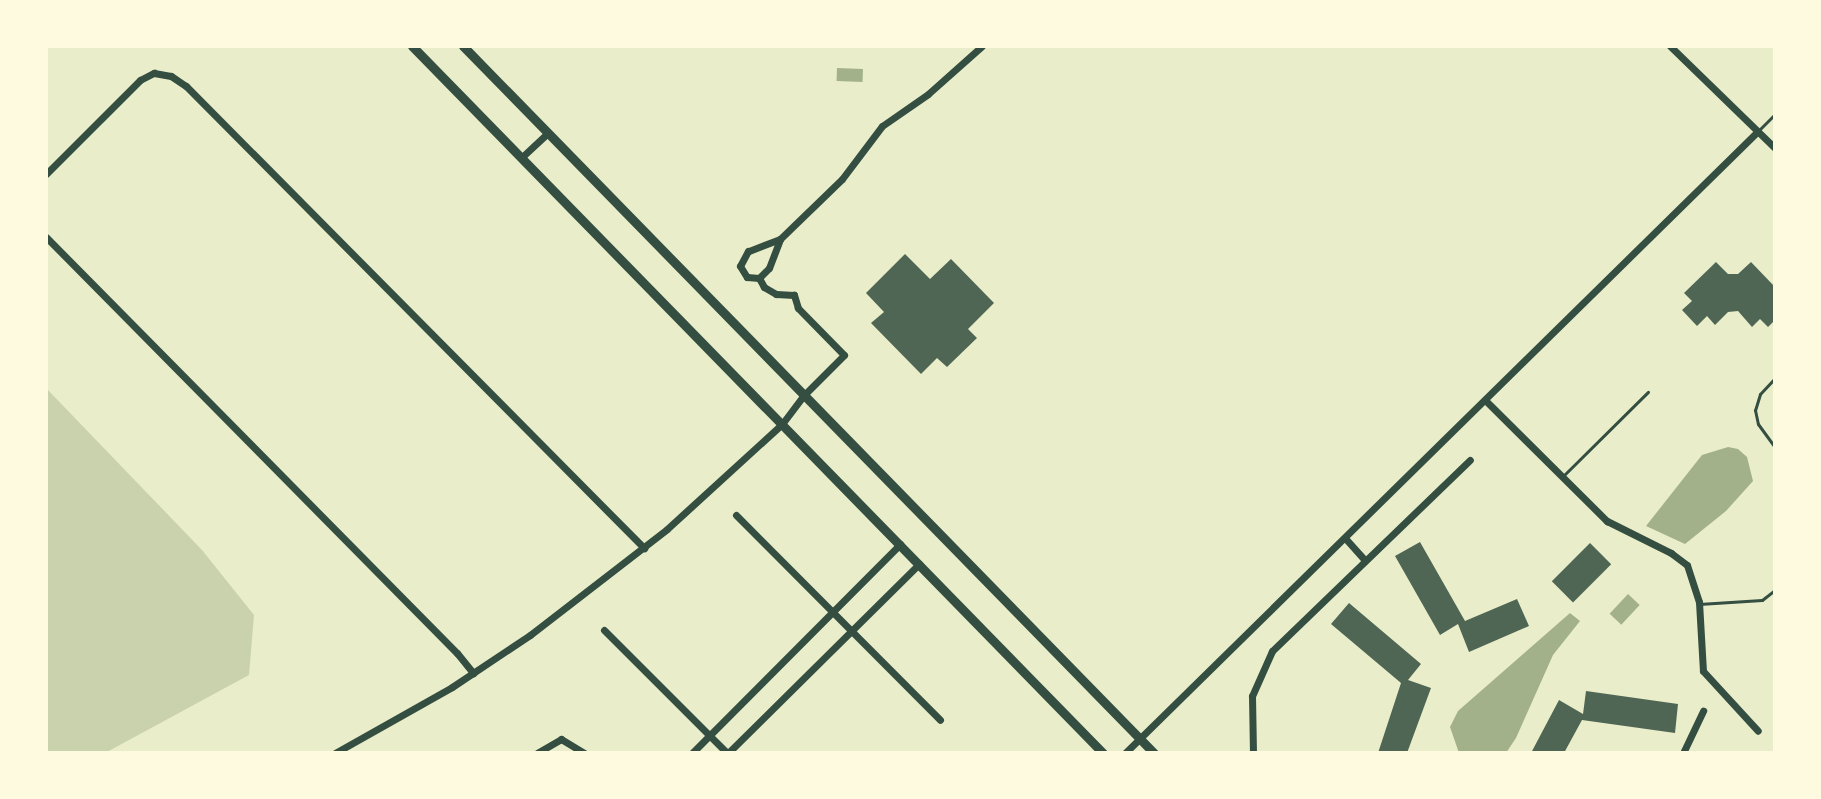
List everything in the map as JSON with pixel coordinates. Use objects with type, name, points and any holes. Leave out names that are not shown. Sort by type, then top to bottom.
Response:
[{"type":"main road","points":[[412,46],[1103,753]]},
{"type":"main road","points":[[463,46],[1154,753]]},
{"type":"street","points":[[780,239],[775,256],[759,278],[752,279],[742,271],[742,258],[756,246],[780,239],[842,179],[882,126],[928,94],[982,46]]},
{"type":"street","points":[[1670,46],[1756,133],[1775,148]]},
{"type":"street","points":[[46,174],[140,80],[154,73],[171,76],[186,86],[644,548]]},
{"type":"street","points":[[522,157],[548,133]]},
{"type":"street","points":[[1125,753],[1756,133]]},
{"type":"street","points":[[46,237],[457,653],[473,673]]},
{"type":"street","points":[[335,753],[473,673],[530,635],[644,548],[782,424],[803,396],[844,355],[798,308],[794,295],[776,294],[764,287],[759,278]]},
{"type":"street","points":[[1485,400],[1607,521],[1671,553],[1687,565],[1695,582],[1699,604],[1703,671],[1758,731]]},
{"type":"street","points":[[1253,753],[1252,696],[1272,651],[1470,460]]},
{"type":"street","points":[[736,515],[940,720]]},
{"type":"street","points":[[1345,538],[1365,560]]},
{"type":"street","points":[[692,753],[900,544]]},
{"type":"street","points":[[604,630],[728,753],[919,564]]},
{"type":"street","points":[[1683,753],[1703,711]]},
{"type":"street","points":[[537,753],[561,739],[584,753]]},
{"type":"lane","points":[[1756,133],[1775,114]]},
{"type":"lane","points":[[1775,378],[1760,394],[1755,410],[1758,424],[1775,447]]},
{"type":"lane","points":[[1562,477],[1648,392]]},
{"type":"lane","points":[[1699,604],[1762,600],[1775,590]]},
{"type":"shaded area","points":[[837,68],[863,69],[863,82],[837,81]]},
{"type":"shaded area","points":[[46,388],[202,550],[254,615],[249,675],[105,753],[46,753]]},
{"type":"shaded area","points":[[1728,447],[1738,449],[1747,457],[1753,481],[1726,511],[1685,544],[1646,526],[1702,455]]},
{"type":"shaded area","points":[[1628,594],[1640,605],[1621,625],[1610,614]]},
{"type":"shaded area","points":[[1570,613],[1580,621],[1553,655],[1516,738],[1506,753],[1459,753],[1450,727],[1458,711]]},
{"type":"building","points":[[905,254],[930,279],[951,259],[994,303],[968,329],[977,338],[947,367],[937,358],[921,374],[871,323],[884,312],[866,293]]},
{"type":"building","points":[[1716,262],[1728,274],[1738,274],[1751,262],[1775,287],[1775,320],[1768,327],[1760,319],[1752,327],[1738,311],[1728,312],[1715,325],[1707,316],[1697,326],[1682,310],[1692,301],[1684,293]]},
{"type":"building","points":[[1420,542],[1465,621],[1517,599],[1529,626],[1469,652],[1458,624],[1440,635],[1395,556]]},
{"type":"building","points":[[1590,543],[1611,564],[1573,602],[1552,581]]},
{"type":"building","points":[[1349,603],[1421,664],[1408,680],[1431,688],[1407,753],[1378,753],[1401,683],[1331,624]]},
{"type":"building","points":[[1586,691],[1678,704],[1675,733],[1582,720],[1564,753],[1531,753],[1559,700],[1583,714]]}]
